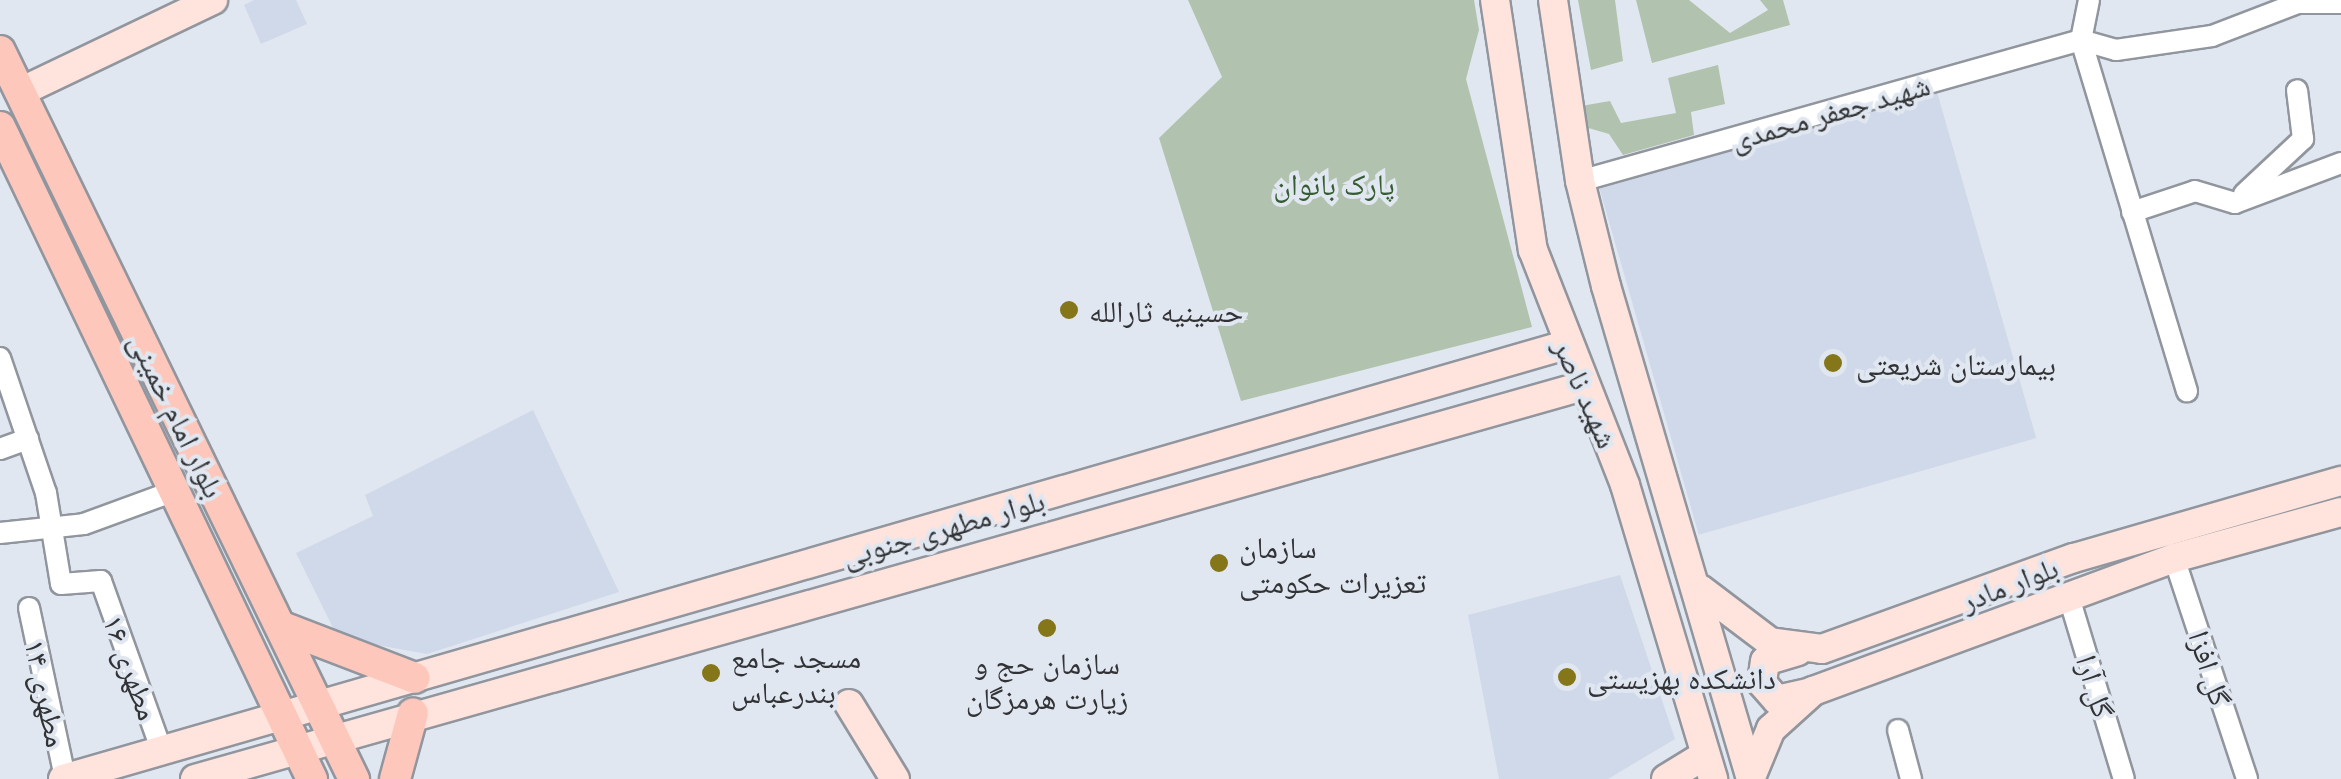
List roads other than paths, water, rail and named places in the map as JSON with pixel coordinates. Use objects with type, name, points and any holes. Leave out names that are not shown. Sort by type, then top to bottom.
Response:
[{"type":"main road","name":"بلوار امام خمینی","points":[[1,54],[354,779]]},
{"type":"main road","name":"بلوار امام خمینی","points":[[0,127],[7,155],[312,779]]},
{"type":"main road","points":[[282,626],[415,678]]},
{"type":"main road","points":[[395,779],[413,713]]},
{"type":"street","points":[[20,92],[181,8],[213,0]]},
{"type":"street","name":"شهید ناصر","points":[[1495,0],[1533,250],[1566,345],[1625,485],[1709,767]]},
{"type":"street","name":"شهید ناصر","points":[[1554,0],[1580,182],[1751,778]]},
{"type":"street","points":[[2090,0],[2081,40],[2187,391]]},
{"type":"street","name":"شهید جعفر محمدی","points":[[1580,182],[2081,40],[2116,50],[2212,36],[2298,3],[2341,2]]},
{"type":"street","points":[[2235,202],[2303,139],[2297,90]]},
{"type":"street","points":[[2132,212],[2195,192],[2235,202],[2341,163]]},
{"type":"street","name":"بلوار مطهری جنوبی","points":[[284,720],[415,678],[1566,345]]},
{"type":"street","points":[[0,358],[50,522]]},
{"type":"street","name":"بلوار مطهری جنوبی","points":[[298,750],[413,713],[1583,386]]},
{"type":"street","points":[[0,449],[28,440]]},
{"type":"street","points":[[1202,451],[1214,492]]},
{"type":"street","name":"بلوار مادر","points":[[1798,651],[1850,642],[2074,558],[2341,482]]},
{"type":"street","points":[[0,533],[50,522],[84,524],[174,492]]},
{"type":"street","name":"بلوار مادر","points":[[1751,778],[1771,729],[1813,691],[2174,558],[2341,512]]},
{"type":"street","name":"مطهری ۱۶","points":[[50,522],[61,584],[101,581],[158,737]]},
{"type":"street","name":"گل افزا","points":[[2174,558],[2247,779]]},
{"type":"street","points":[[1696,584],[1742,628],[1798,651]]},
{"type":"street","points":[[714,594],[725,628]]},
{"type":"street","name":"گل آرا","points":[[2068,594],[2124,779]]},
{"type":"street","name":"مطهری ۱۴","points":[[29,608],[64,779]]},
{"type":"street","points":[[1798,651],[1765,662],[1762,683],[1777,700],[1813,691]]},
{"type":"street","points":[[849,704],[895,779]]},
{"type":"street","points":[[64,779],[284,720]]},
{"type":"street","points":[[1898,730],[1911,779]]},
{"type":"street","points":[[195,779],[298,750]]},
{"type":"street","points":[[1666,779],[1709,767]]},
{"type":"place","name":"حسینیه ثارالله","points":[[1069,310]]},
{"type":"place","name":"بیمارستان شریعتی","points":[[1833,363]]},
{"type":"place","name":"سازمان تعزیرات حکومتی","points":[[1219,563]]},
{"type":"place","name":"سازمان حج و زیارت هرمزگان","points":[[1047,628]]},
{"type":"place","name":"مسجد جامع بندرعباس","points":[[711,673]]},
{"type":"place","name":"دانشکده بهزیستی","points":[[1567,677]]},
{"type":"park label","name":"پارک بانوان","points":[[1334,183]]}]
